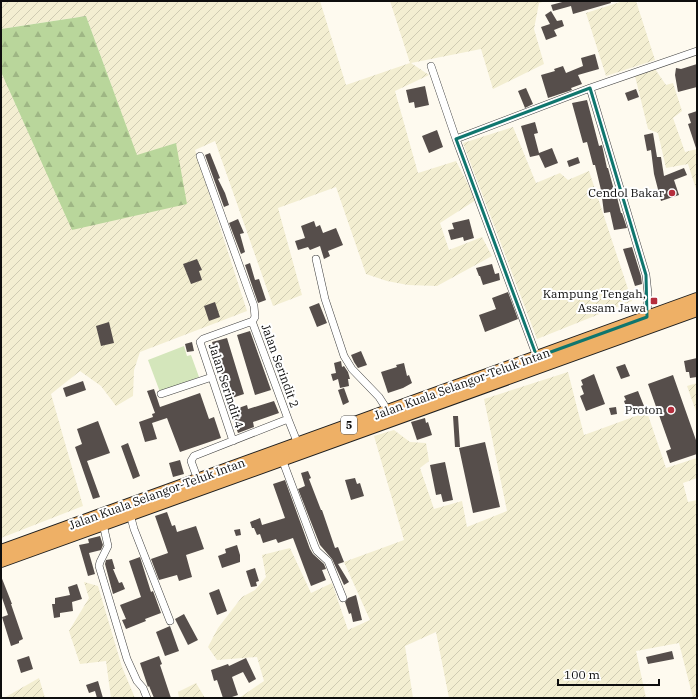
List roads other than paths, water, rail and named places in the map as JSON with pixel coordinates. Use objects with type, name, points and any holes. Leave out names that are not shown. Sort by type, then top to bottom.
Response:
[{"type":"highway","name":"Jalan Kuala Selangor-Teluk Intan","points":[[1,551],[697,299]]},
{"type":"highway","name":"Jalan Kuala Selangor-Teluk Intan","points":[[1,561],[697,310]]},
{"type":"street","points":[[456,139],[590,88],[697,51]]},
{"type":"street","points":[[431,66],[456,139],[537,357]]},
{"type":"street","points":[[590,88],[646,275],[648,294],[647,317]]},
{"type":"street","points":[[200,156],[254,306],[255,312],[252,322]]},
{"type":"street","points":[[316,259],[325,299],[344,356],[356,374],[379,397],[388,411]]},
{"type":"street","name":"Jalan Serindit 2","points":[[226,330],[252,322],[298,444]]},
{"type":"street","name":"Jalan Serindit 4","points":[[226,330],[203,339],[200,342],[233,441]]},
{"type":"street","points":[[161,394],[212,377]]},
{"type":"street","points":[[198,480],[191,463],[192,458],[288,419]]},
{"type":"street","points":[[282,459],[315,547],[328,562],[343,598]]},
{"type":"street","points":[[130,514],[170,622]]},
{"type":"street","points":[[103,524],[108,546],[99,566],[127,659],[147,698]]},
{"type":"place","name":"Cendol Bakar","points":[[672,193]]},
{"type":"place","name":"Kampung Tengah, Assam Jawa","points":[[654,301]]},
{"type":"place","name":"Proton","points":[[671,410]]}]
